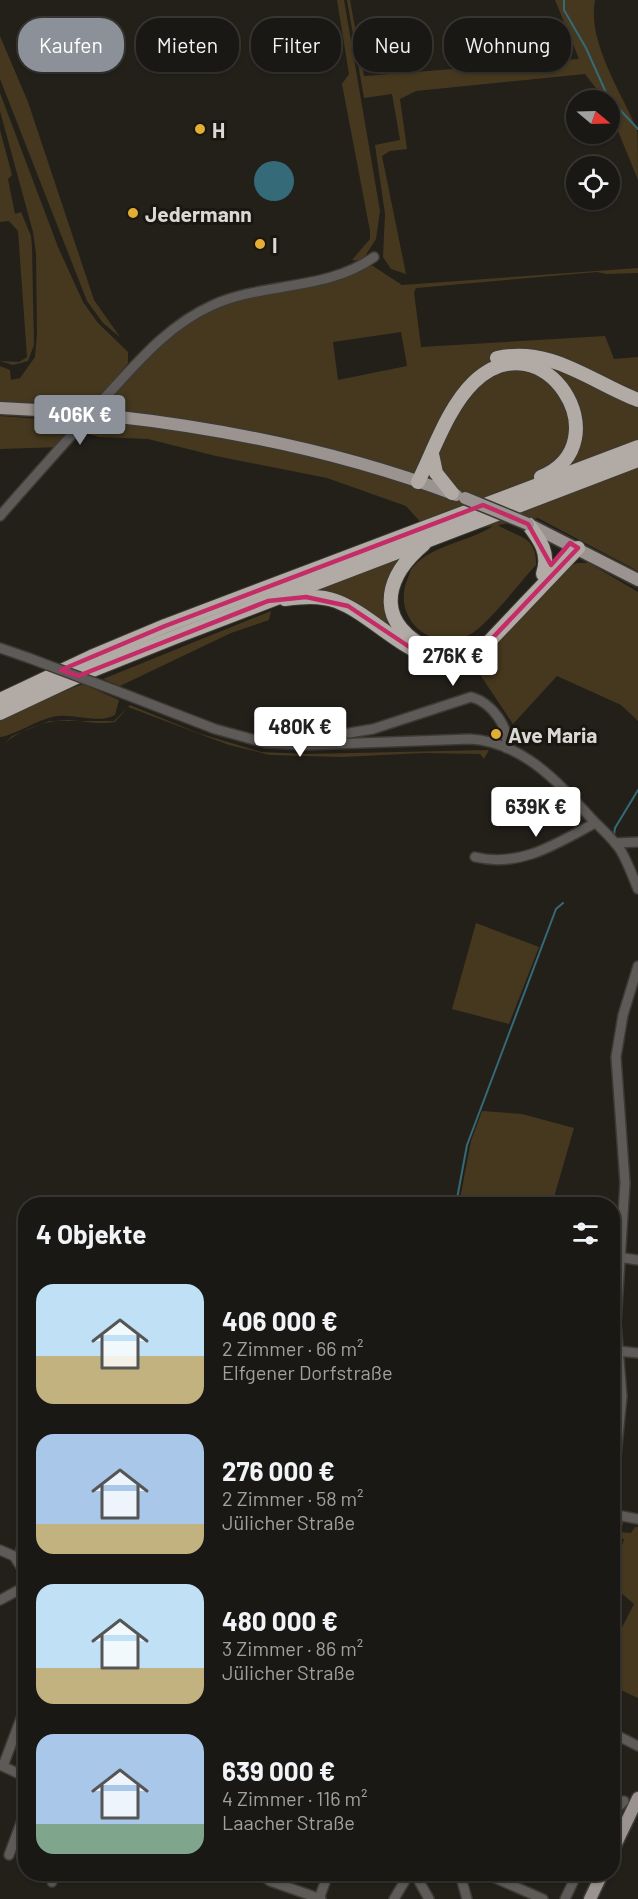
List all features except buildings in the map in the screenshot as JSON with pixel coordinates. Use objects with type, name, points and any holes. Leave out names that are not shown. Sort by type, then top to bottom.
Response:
[{"type":"highway","points":[[414,480],[455,392],[476,369],[497,358],[524,355],[550,359],[638,400]]},
{"type":"highway","points":[[414,480],[432,454],[463,394],[484,374],[504,366],[521,365],[540,369],[555,378],[567,393],[574,411],[576,425],[571,446],[562,461],[550,472],[512,489],[494,501]]},
{"type":"highway","points":[[0,700],[80,661],[165,626],[638,447]]},
{"type":"highway","points":[[432,454],[436,473],[459,496]]},
{"type":"highway","points":[[0,713],[111,662],[638,460]]},
{"type":"highway","points":[[528,524],[544,549],[546,565],[543,574]]},
{"type":"highway","points":[[434,537],[403,564],[395,578],[391,594],[392,608],[400,627],[415,642],[432,650],[452,651],[475,643],[574,546]]},
{"type":"highway","points":[[268,601],[315,597],[337,601],[362,614],[414,651],[433,658],[454,659],[472,655],[484,647],[574,546]]},
{"type":"main road","points":[[0,408],[111,416],[249,437],[342,459],[414,480],[528,524],[638,580]]},
{"type":"main road","points":[[620,1835],[638,1798]]},
{"type":"main road","points":[[590,1899],[599,1881]]},
{"type":"street","points":[[0,516],[140,358],[175,327],[226,300],[335,276],[374,257]]},
{"type":"street","points":[[0,648],[215,729],[271,743],[306,745],[470,739],[505,747],[544,770],[615,843],[638,889]]},
{"type":"street","points":[[349,733],[373,729],[471,697],[482,702],[505,728],[508,736],[505,747]]},
{"type":"street","points":[[475,857],[498,861],[519,859],[595,823]]},
{"type":"street","points":[[615,843],[638,842]]},
{"type":"street","points":[[620,1236],[625,1183],[617,1048],[623,1015],[638,966]]},
{"type":"street","points":[[620,1257],[638,1260]]},
{"type":"street","points":[[620,1351],[638,1353]]},
{"type":"street","points":[[620,1374],[622,1396],[620,1416]]},
{"type":"street","points":[[620,1516],[638,1519]]},
{"type":"street","points":[[0,1550],[11,1553],[18,1561]]},
{"type":"street","points":[[0,1600],[18,1590]]},
{"type":"street","points":[[18,1723],[2,1765],[18,1774]]},
{"type":"street","points":[[620,1737],[638,1746]]},
{"type":"street","points":[[0,1846],[10,1853],[18,1832]]},
{"type":"street","points":[[270,1881],[320,1899],[326,1881]]},
{"type":"street","points":[[394,1899],[405,1881]]},
{"type":"street","points":[[419,1881],[429,1899]]},
{"type":"street","points":[[462,1881],[467,1899]]},
{"type":"street","points":[[502,1881],[543,1899]]},
{"type":"street","points":[[565,1899],[574,1881]]},
{"type":"highlighted area","points":[[483,505],[528,524],[551,565],[570,543],[578,548],[484,647],[464,657],[443,659],[420,654],[348,606],[306,597],[268,601],[78,676],[61,670],[165,626]]},
{"type":"shaded area","points":[[337,0],[344,0],[353,53],[353,72],[356,72],[380,211],[376,239],[362,261],[352,260],[370,239],[370,231],[342,84],[349,74]]},
{"type":"shaded area","points":[[347,0],[350,0],[353,18],[353,35]]},
{"type":"shaded area","points":[[555,0],[595,0],[596,32],[607,66],[618,90],[597,90],[585,74],[416,91],[400,99],[407,149],[390,151],[382,156],[406,274],[391,269],[383,257],[385,214],[375,145],[400,140],[392,94],[364,98],[359,72],[363,72],[364,76],[444,70],[444,72],[571,72],[571,60],[579,59],[571,39],[571,18],[562,18]]},
{"type":"shaded area","points":[[0,36],[28,102],[94,300],[120,337],[103,323],[87,301],[0,79]]},
{"type":"shaded area","points":[[0,93],[58,247],[83,302],[98,323],[128,352],[128,363],[93,406],[0,402],[0,366],[10,370],[11,380],[20,378],[35,357],[37,334],[36,253],[33,232],[0,111]]},
{"type":"shaded area","points":[[620,93],[637,129],[638,180],[620,136]]},
{"type":"shaded area","points":[[0,130],[12,175],[8,179],[15,214],[21,212],[31,236],[32,247],[34,345],[28,361],[13,365],[0,361],[19,362],[27,357],[18,231],[9,221],[0,222]]},
{"type":"shaded area","points":[[366,266],[373,266],[402,285],[638,268],[638,273],[597,272],[416,288],[414,292],[421,347],[605,336],[614,359],[638,357],[638,571],[538,518],[498,525],[530,543],[536,565],[494,614],[476,630],[469,635],[455,639],[441,639],[429,636],[418,629],[410,619],[405,608],[404,594],[410,571],[421,559],[431,553],[493,526],[434,537],[406,506],[327,478],[216,456],[148,439],[99,437],[81,432],[61,447],[0,449],[0,416],[81,422],[135,367],[196,319],[243,299],[320,283]],"holes":[[[401,332],[407,366],[338,380],[333,342]]]},
{"type":"shaded area","points":[[400,558],[391,577],[388,593],[396,630],[350,600],[316,591]]},
{"type":"shaded area","points":[[589,563],[638,592],[638,721],[621,705],[557,676],[513,724],[471,661],[569,566]]},
{"type":"shaded area","points":[[271,611],[269,620],[231,633],[120,686],[103,679]]},
{"type":"shaded area","points":[[83,684],[119,700],[115,715],[102,719],[51,717],[0,737],[0,721],[44,699]]},
{"type":"shaded area","points":[[130,705],[198,733],[261,752],[307,754],[489,750],[484,759],[480,754],[424,753],[342,757],[270,755],[229,745],[128,707]]},
{"type":"shaded area","points":[[128,707],[115,722],[78,721],[114,721]]},
{"type":"shaded area","points":[[476,923],[539,947],[509,1024],[452,1009]]},
{"type":"shaded area","points":[[482,1111],[522,1114],[574,1128],[554,1197],[460,1197],[471,1141]]},
{"type":"shaded area","points":[[635,1527],[638,1527],[638,1698],[620,1690],[620,1631],[634,1604],[620,1592],[620,1552],[624,1539],[620,1538],[620,1532],[631,1533]]},
{"type":"water","points":[[274,161],[288,167],[294,181],[288,195],[274,201],[260,195],[254,181],[260,167]]},
{"type":"waterway","points":[[564,0],[564,10],[586,48],[608,97],[638,129]]},
{"type":"waterway","points":[[614,835],[615,828],[638,790]]},
{"type":"waterway","points":[[457,1197],[467,1145],[556,909],[563,903]]},
{"type":"place","name":"H","points":[[200,129]]},
{"type":"place","name":"Jedermann","points":[[133,213]]},
{"type":"place","name":"I","points":[[260,244]]},
{"type":"place","name":"Ave Maria","points":[[496,734]]}]
